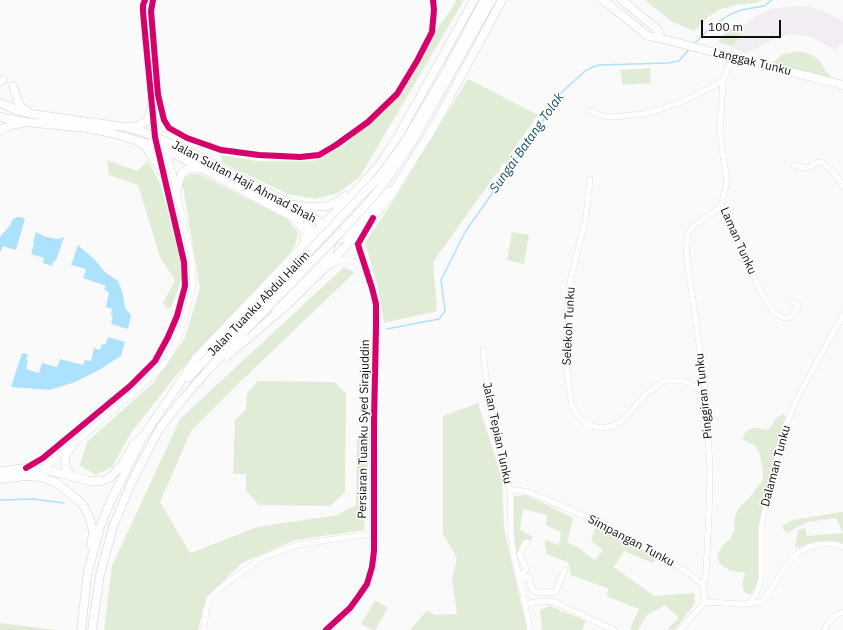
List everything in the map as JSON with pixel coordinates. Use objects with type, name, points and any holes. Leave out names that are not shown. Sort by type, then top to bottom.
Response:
[{"type":"main road","name":"Jalan Tuanku Abdul Halim","points":[[81,630],[88,571],[101,524],[108,506],[143,437],[196,358],[324,225],[382,161],[400,133],[474,0]]},
{"type":"main road","name":"Jalan Tuanku Abdul Halim","points":[[92,630],[100,575],[113,527],[134,477],[160,428],[240,330],[379,177],[407,143],[482,14],[484,0]]},
{"type":"main road","name":"Jalan Tuanku Abdul Halim","points":[[407,143],[414,126],[446,70],[492,0]]},
{"type":"main road","name":"Jalan Tuanku Abdul Halim","points":[[228,356],[287,305],[326,267],[371,215],[389,198],[433,128],[502,0]]},
{"type":"main road","name":"Langgak Tunku","points":[[603,0],[648,36],[661,38],[843,85]]},
{"type":"main road","points":[[622,0],[658,30],[661,38]]},
{"type":"main road","points":[[433,128],[437,116],[472,44],[482,14]]},
{"type":"main road","points":[[414,126],[464,19]]},
{"type":"main road","points":[[13,86],[18,102],[22,108],[32,114]]},
{"type":"main road","name":"Jalan Sultan Haji Ahmad Shah","points":[[0,103],[32,114],[82,120],[143,132],[188,151],[293,205],[324,225]]},
{"type":"main road","points":[[125,128],[138,126],[147,122],[152,104]]},
{"type":"main road","name":"Jalan Sultan Haji Ahmad Shah","points":[[0,117],[25,122],[87,128],[157,146],[296,219],[322,238],[331,241]]},
{"type":"main road","points":[[0,130],[25,122]]},
{"type":"main road","points":[[136,140],[146,147],[163,173]]},
{"type":"main road","points":[[176,193],[181,174],[189,168],[199,168]]},
{"type":"main road","points":[[293,205],[315,207],[327,206],[338,201],[364,182]]},
{"type":"main road","points":[[350,197],[345,208],[349,218],[355,219],[371,215]]},
{"type":"main road","points":[[331,241],[344,238],[371,215]]},
{"type":"main road","points":[[296,219],[305,234],[303,246]]},
{"type":"main road","points":[[183,399],[228,356],[329,254],[331,249],[331,241],[329,233],[324,225]]},
{"type":"main road","points":[[292,258],[307,253],[311,255],[316,260],[313,271]]},
{"type":"main road","name":"Jalan Tuanku Abdul Halim","points":[[169,399],[210,355],[240,330]]},
{"type":"main road","points":[[0,471],[41,473],[96,482],[107,479],[113,475],[123,463],[134,444],[143,437]]},
{"type":"main road","points":[[73,444],[66,455],[65,463],[67,471],[74,478]]},
{"type":"main road","points":[[0,479],[26,472]]},
{"type":"main road","points":[[41,473],[78,500],[88,513],[92,532],[88,571]]},
{"type":"street","points":[[26,472],[130,386],[155,361],[171,332],[185,286],[184,262],[155,137],[143,12],[145,0]]},
{"type":"street","points":[[152,0],[151,12],[158,95],[164,120],[169,128],[186,138],[221,150],[259,155],[300,157],[319,155],[336,145],[368,122],[397,94],[418,61],[432,32],[434,10],[433,0]]},
{"type":"street","points":[[434,10],[438,0]]},
{"type":"street","name":"Laman Tunku","points":[[732,57],[723,81],[720,131],[727,180],[721,207],[763,295],[775,314],[788,318],[799,307],[793,302]]},
{"type":"street","points":[[590,111],[602,116],[614,118],[643,114],[684,101],[723,81]]},
{"type":"street","points":[[41,473],[162,367],[173,349],[183,327],[193,285],[192,260],[167,150],[186,138]]},
{"type":"street","points":[[186,138],[185,145],[188,151]]},
{"type":"street","points":[[794,165],[805,168],[818,162],[823,163],[833,172],[843,187]]},
{"type":"street","name":"Selekoh Tunku","points":[[590,179],[586,218],[570,283],[567,316],[566,366],[572,405],[577,415],[591,426],[602,428],[612,426],[622,422],[646,394],[664,381],[686,382],[706,394]]},
{"type":"street","name":"Pinggiran Tunku","points":[[705,602],[703,585],[706,565],[710,470],[706,394],[686,251],[688,233],[693,226],[721,207]]},
{"type":"street","name":"Persiaran Tuanku Syed Sirajuddin","points":[[326,630],[350,608],[367,584],[372,567],[374,552],[376,304],[358,244],[371,215]]},
{"type":"street","points":[[326,267],[338,261],[348,260],[356,263],[367,272]]},
{"type":"street","name":"Dalaman Tunku","points":[[749,604],[756,594],[761,580],[762,521],[773,483],[782,435],[797,398],[843,315]]},
{"type":"street","name":"Jalan Tepian Tunku","points":[[483,350],[489,404],[510,491],[511,533],[514,557],[530,630]]},
{"type":"street","name":"Simpangan Tunku","points":[[510,491],[518,490],[531,493],[604,524],[664,557],[691,574],[703,585]]},
{"type":"street","points":[[204,630],[206,609],[210,598],[219,589],[262,558],[298,545],[374,534]]},
{"type":"street","points":[[528,542],[525,543],[520,553],[530,576],[531,587],[533,590],[539,593],[555,592],[565,569]]},
{"type":"street","points":[[680,630],[705,602],[749,604],[759,602],[766,597],[787,564],[797,554],[808,547],[820,544],[835,544],[843,547]]},
{"type":"street","points":[[519,578],[526,569]]},
{"type":"street","points":[[519,578],[530,576]]},
{"type":"street","points":[[524,604],[553,601],[615,630]]},
{"type":"street","points":[[824,630],[828,623],[836,615],[843,612]]},
{"type":"shaded area","points":[[795,6],[811,7],[823,11],[843,22],[843,43],[835,50],[811,37],[792,34],[777,37],[746,54],[730,47],[741,26],[752,19],[770,9]]},
{"type":"green space","points":[[456,0],[464,0],[359,178],[338,193],[315,199],[288,194],[221,162],[222,155],[257,161],[313,161],[343,146],[385,110],[435,31],[451,10]]},
{"type":"green space","points":[[645,0],[762,0],[756,3],[735,5],[718,10],[707,18],[694,31],[671,21]]},
{"type":"green space","points":[[735,27],[743,31],[733,46],[718,42],[724,34]]},
{"type":"green space","points":[[799,51],[812,55],[821,62],[826,72],[831,75],[830,78],[771,65],[783,54]]},
{"type":"green space","points":[[650,68],[651,83],[622,85],[621,70]]},
{"type":"green space","points":[[468,79],[538,115],[509,155],[511,161],[503,164],[433,262],[437,311],[384,323],[378,288],[365,242],[389,208]]},
{"type":"green space","points":[[107,160],[137,171],[148,161],[161,185],[180,259],[182,277],[172,306],[168,309],[163,303],[175,280],[160,257],[138,185],[109,175]]},
{"type":"green space","points":[[190,174],[199,174],[288,220],[298,233],[296,242],[290,253],[177,374],[131,433],[112,467],[96,475],[80,465],[87,442],[153,383],[185,338],[200,288],[182,181]]},
{"type":"green space","points":[[512,232],[529,235],[524,264],[507,260]]},
{"type":"green space","points":[[344,267],[355,272],[191,431],[160,502],[190,553],[258,527],[337,515],[356,505],[357,436],[368,427],[370,434],[364,530],[295,540],[242,563],[206,598],[198,630],[104,630],[112,566],[180,419]]},
{"type":"green space","points":[[258,381],[334,382],[346,393],[345,492],[330,506],[259,505],[246,491],[246,474],[233,474],[235,420],[246,409],[247,393]]},
{"type":"green space","points":[[478,403],[502,479],[504,528],[527,630],[410,630],[427,610],[435,615],[457,614],[452,579],[457,558],[443,534],[443,416]]},
{"type":"green space","points":[[783,414],[787,418],[774,455],[771,478],[760,519],[758,583],[751,594],[747,594],[743,590],[745,572],[729,570],[720,564],[717,555],[722,546],[730,539],[734,531],[735,517],[738,509],[751,496],[763,480],[763,470],[759,451],[754,445],[743,440],[744,434],[753,428],[769,429],[776,418]]},
{"type":"green space","points":[[527,495],[573,518],[567,542],[576,546],[595,560],[603,550],[591,541],[596,525],[658,556],[653,563],[624,551],[614,567],[654,596],[694,593],[695,603],[675,630],[667,629],[679,618],[665,605],[646,616],[638,630],[632,630],[630,628],[639,609],[606,596],[609,589],[571,575],[568,562],[546,554],[545,540],[559,545],[561,532],[546,525],[547,515],[523,509],[520,529],[533,537],[518,558],[514,546],[514,496]]},
{"type":"green space","points":[[843,512],[843,533],[836,518],[808,522],[786,533],[782,526],[793,520]]},
{"type":"green space","points":[[805,528],[807,536],[843,533],[843,544],[825,541],[812,543],[799,548],[795,547],[798,530]]},
{"type":"green space","points":[[375,600],[388,608],[375,630],[373,630],[361,624]]},
{"type":"green space","points":[[550,606],[586,621],[582,630],[542,630],[540,610]]},
{"type":"green space","points":[[0,623],[58,630],[0,630]]},
{"type":"water","points":[[17,217],[25,219],[16,250],[3,246],[0,251],[0,237],[13,219]]},
{"type":"water","points":[[36,232],[51,238],[58,239],[64,237],[56,261],[54,260],[52,266],[43,263],[44,258],[31,254]]},
{"type":"water","points":[[78,245],[95,260],[105,272],[118,281],[123,294],[125,308],[131,315],[128,329],[111,324],[113,316],[111,315],[112,309],[106,307],[109,292],[104,290],[106,286],[83,278],[86,269],[71,265]]},
{"type":"water","points":[[108,337],[125,342],[121,356],[99,370],[75,382],[50,390],[11,387],[22,353],[28,354],[26,369],[39,373],[42,363],[57,367],[60,359],[83,365],[85,360],[91,361],[94,348],[100,350],[102,344],[105,345]]},
{"type":"waterway","name":"Sungai Batang Tolak","points":[[694,44],[711,27],[729,15],[741,10],[764,6],[772,0]]},
{"type":"waterway","name":"Sungai Batang Tolak","points":[[387,329],[439,319],[445,311],[441,280],[465,232],[562,92],[585,71],[593,67],[599,65],[668,63],[679,61],[689,49]]},
{"type":"waterway","name":"Sungai Batang Tolak","points":[[0,500],[33,499],[64,503]]},
{"type":"cycle path","points":[[26,468],[43,458],[130,386],[155,361],[177,316],[185,286],[184,262],[155,137],[143,12],[145,0]]},
{"type":"cycle path","points":[[153,0],[151,11],[158,95],[164,120],[169,128],[187,138],[221,150],[259,155],[300,157],[319,155],[336,145],[368,122],[397,94],[432,32],[434,10],[433,0]]},
{"type":"cycle path","points":[[326,630],[350,608],[367,584],[372,567],[374,551],[376,304],[358,244],[373,218]]}]
